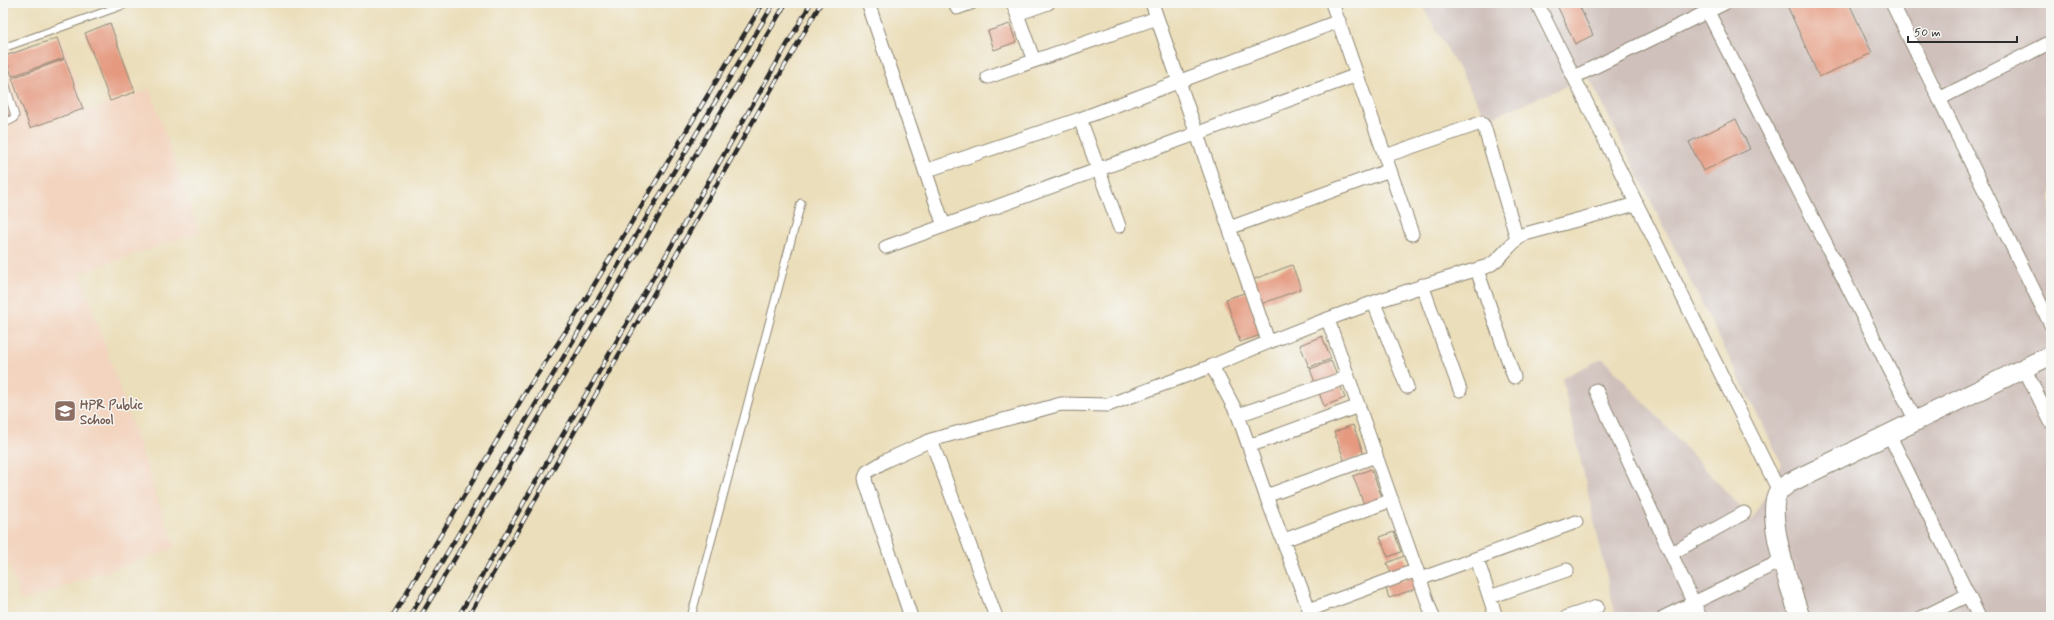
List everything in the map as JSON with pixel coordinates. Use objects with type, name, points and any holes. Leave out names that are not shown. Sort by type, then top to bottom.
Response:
[{"type":"street","points":[[868,3],[944,226]]},
{"type":"street","points":[[957,8],[971,3]]},
{"type":"street","points":[[1034,61],[1015,9],[1048,3]]},
{"type":"street","points":[[1152,3],[1268,341]]},
{"type":"street","points":[[1332,3],[1412,234]]},
{"type":"street","points":[[1537,3],[1779,491]]},
{"type":"street","points":[[1574,77],[1725,3]]},
{"type":"street","points":[[1892,3],[1938,99],[2051,325]]},
{"type":"street","points":[[1708,12],[1916,421]]},
{"type":"street","points":[[988,77],[1157,18]]},
{"type":"street","points":[[925,171],[1080,119],[1338,22]]},
{"type":"street","points":[[1938,99],[2051,42]]},
{"type":"street","points":[[886,247],[1098,171],[1357,75]]},
{"type":"street","points":[[1080,119],[1119,226]]},
{"type":"street","points":[[1385,156],[1481,123],[1484,126],[1517,239]]},
{"type":"street","points":[[1229,228],[1390,170]]},
{"type":"street","points":[[911,617],[865,478],[867,472],[876,466],[931,440],[1061,404],[1108,405],[1212,366],[1268,341],[1422,285],[1477,270],[1492,264],[1517,239],[1525,234],[1636,204]]},
{"type":"street","points":[[1477,270],[1514,377]]},
{"type":"street","points":[[1422,285],[1460,390]]},
{"type":"street","points":[[1374,303],[1406,387]]},
{"type":"street","points":[[1328,320],[1433,617]]},
{"type":"street","points":[[1800,617],[1783,560],[1776,526],[1776,500],[1779,491],[1789,483],[2051,355]]},
{"type":"street","points":[[1212,366],[1238,415],[1266,496],[1311,613],[1418,574],[1477,559],[1576,522]]},
{"type":"street","points":[[2024,368],[2051,422]]},
{"type":"street","points":[[1238,415],[1348,377]]},
{"type":"street","points":[[1596,390],[1672,553],[1700,617]]},
{"type":"street","points":[[1249,446],[1359,406]]},
{"type":"street","points":[[1889,434],[1979,617]]},
{"type":"street","points":[[931,440],[996,617]]},
{"type":"street","points":[[1266,496],[1376,456]]},
{"type":"street","points":[[1284,540],[1392,500]]},
{"type":"street","points":[[1672,553],[1744,513]]},
{"type":"street","points":[[1477,559],[1496,617]]},
{"type":"street","points":[[1664,617],[1783,560]]},
{"type":"street","points":[[1490,597],[1567,570]]},
{"type":"street","points":[[1923,617],[1968,594]]},
{"type":"street","points":[[1567,617],[1597,607]]},
{"type":"lane","points":[[3,48],[129,3]]},
{"type":"lane","points":[[3,76],[15,116],[11,121],[3,124]]},
{"type":"lane","points":[[690,617],[801,203]]},
{"type":"shaded area","points":[[1421,3],[2051,3],[2051,617],[1616,617],[1562,378],[1603,358],[1752,520],[1782,464],[1589,77],[1487,119]]},
{"type":"shaded area","name":"HPR Public School","points":[[61,36],[87,111],[150,89],[199,232],[80,273],[175,548],[21,601],[3,549],[3,55]]},
{"type":"building","points":[[1556,3],[1578,3],[1593,35],[1575,44]]},
{"type":"building","points":[[1786,3],[1849,3],[1872,53],[1819,77]]},
{"type":"building","points":[[110,23],[135,92],[110,101],[85,33]]},
{"type":"building","points":[[1010,24],[1016,42],[994,50],[988,31]]},
{"type":"building","points":[[57,38],[64,58],[12,76],[5,56]]},
{"type":"building","points":[[65,59],[83,109],[30,128],[12,78]]},
{"type":"building","points":[[3,101],[9,117],[3,119]]},
{"type":"building","points":[[1736,119],[1750,149],[1703,171],[1689,142]]},
{"type":"building","points":[[1292,265],[1301,289],[1261,304],[1252,280]]},
{"type":"building","points":[[1247,292],[1261,335],[1240,342],[1226,299]]},
{"type":"building","points":[[1322,336],[1331,359],[1309,367],[1300,345]]},
{"type":"building","points":[[1331,361],[1339,380],[1317,388],[1310,369]]},
{"type":"building","points":[[1339,382],[1345,398],[1324,406],[1318,390]]},
{"type":"building","points":[[1353,425],[1364,455],[1345,462],[1334,432]]},
{"type":"building","points":[[1371,469],[1383,500],[1365,507],[1353,476]]},
{"type":"building","points":[[1394,532],[1401,552],[1388,557],[1380,537]]},
{"type":"building","points":[[1404,556],[1410,572],[1393,579],[1387,563]]},
{"type":"building","points":[[1413,576],[1418,588],[1389,598],[1385,586]]},
{"type":"railway","points":[[392,617],[527,390],[570,325],[763,3]]},
{"type":"railway","points":[[409,617],[774,3]]},
{"type":"railway","points":[[420,617],[786,3]]},
{"type":"railway","points":[[458,617],[811,3]]},
{"type":"railway","points":[[468,617],[821,3]]},
{"type":"place","name":"HPR Public School","points":[[65,411]]}]
